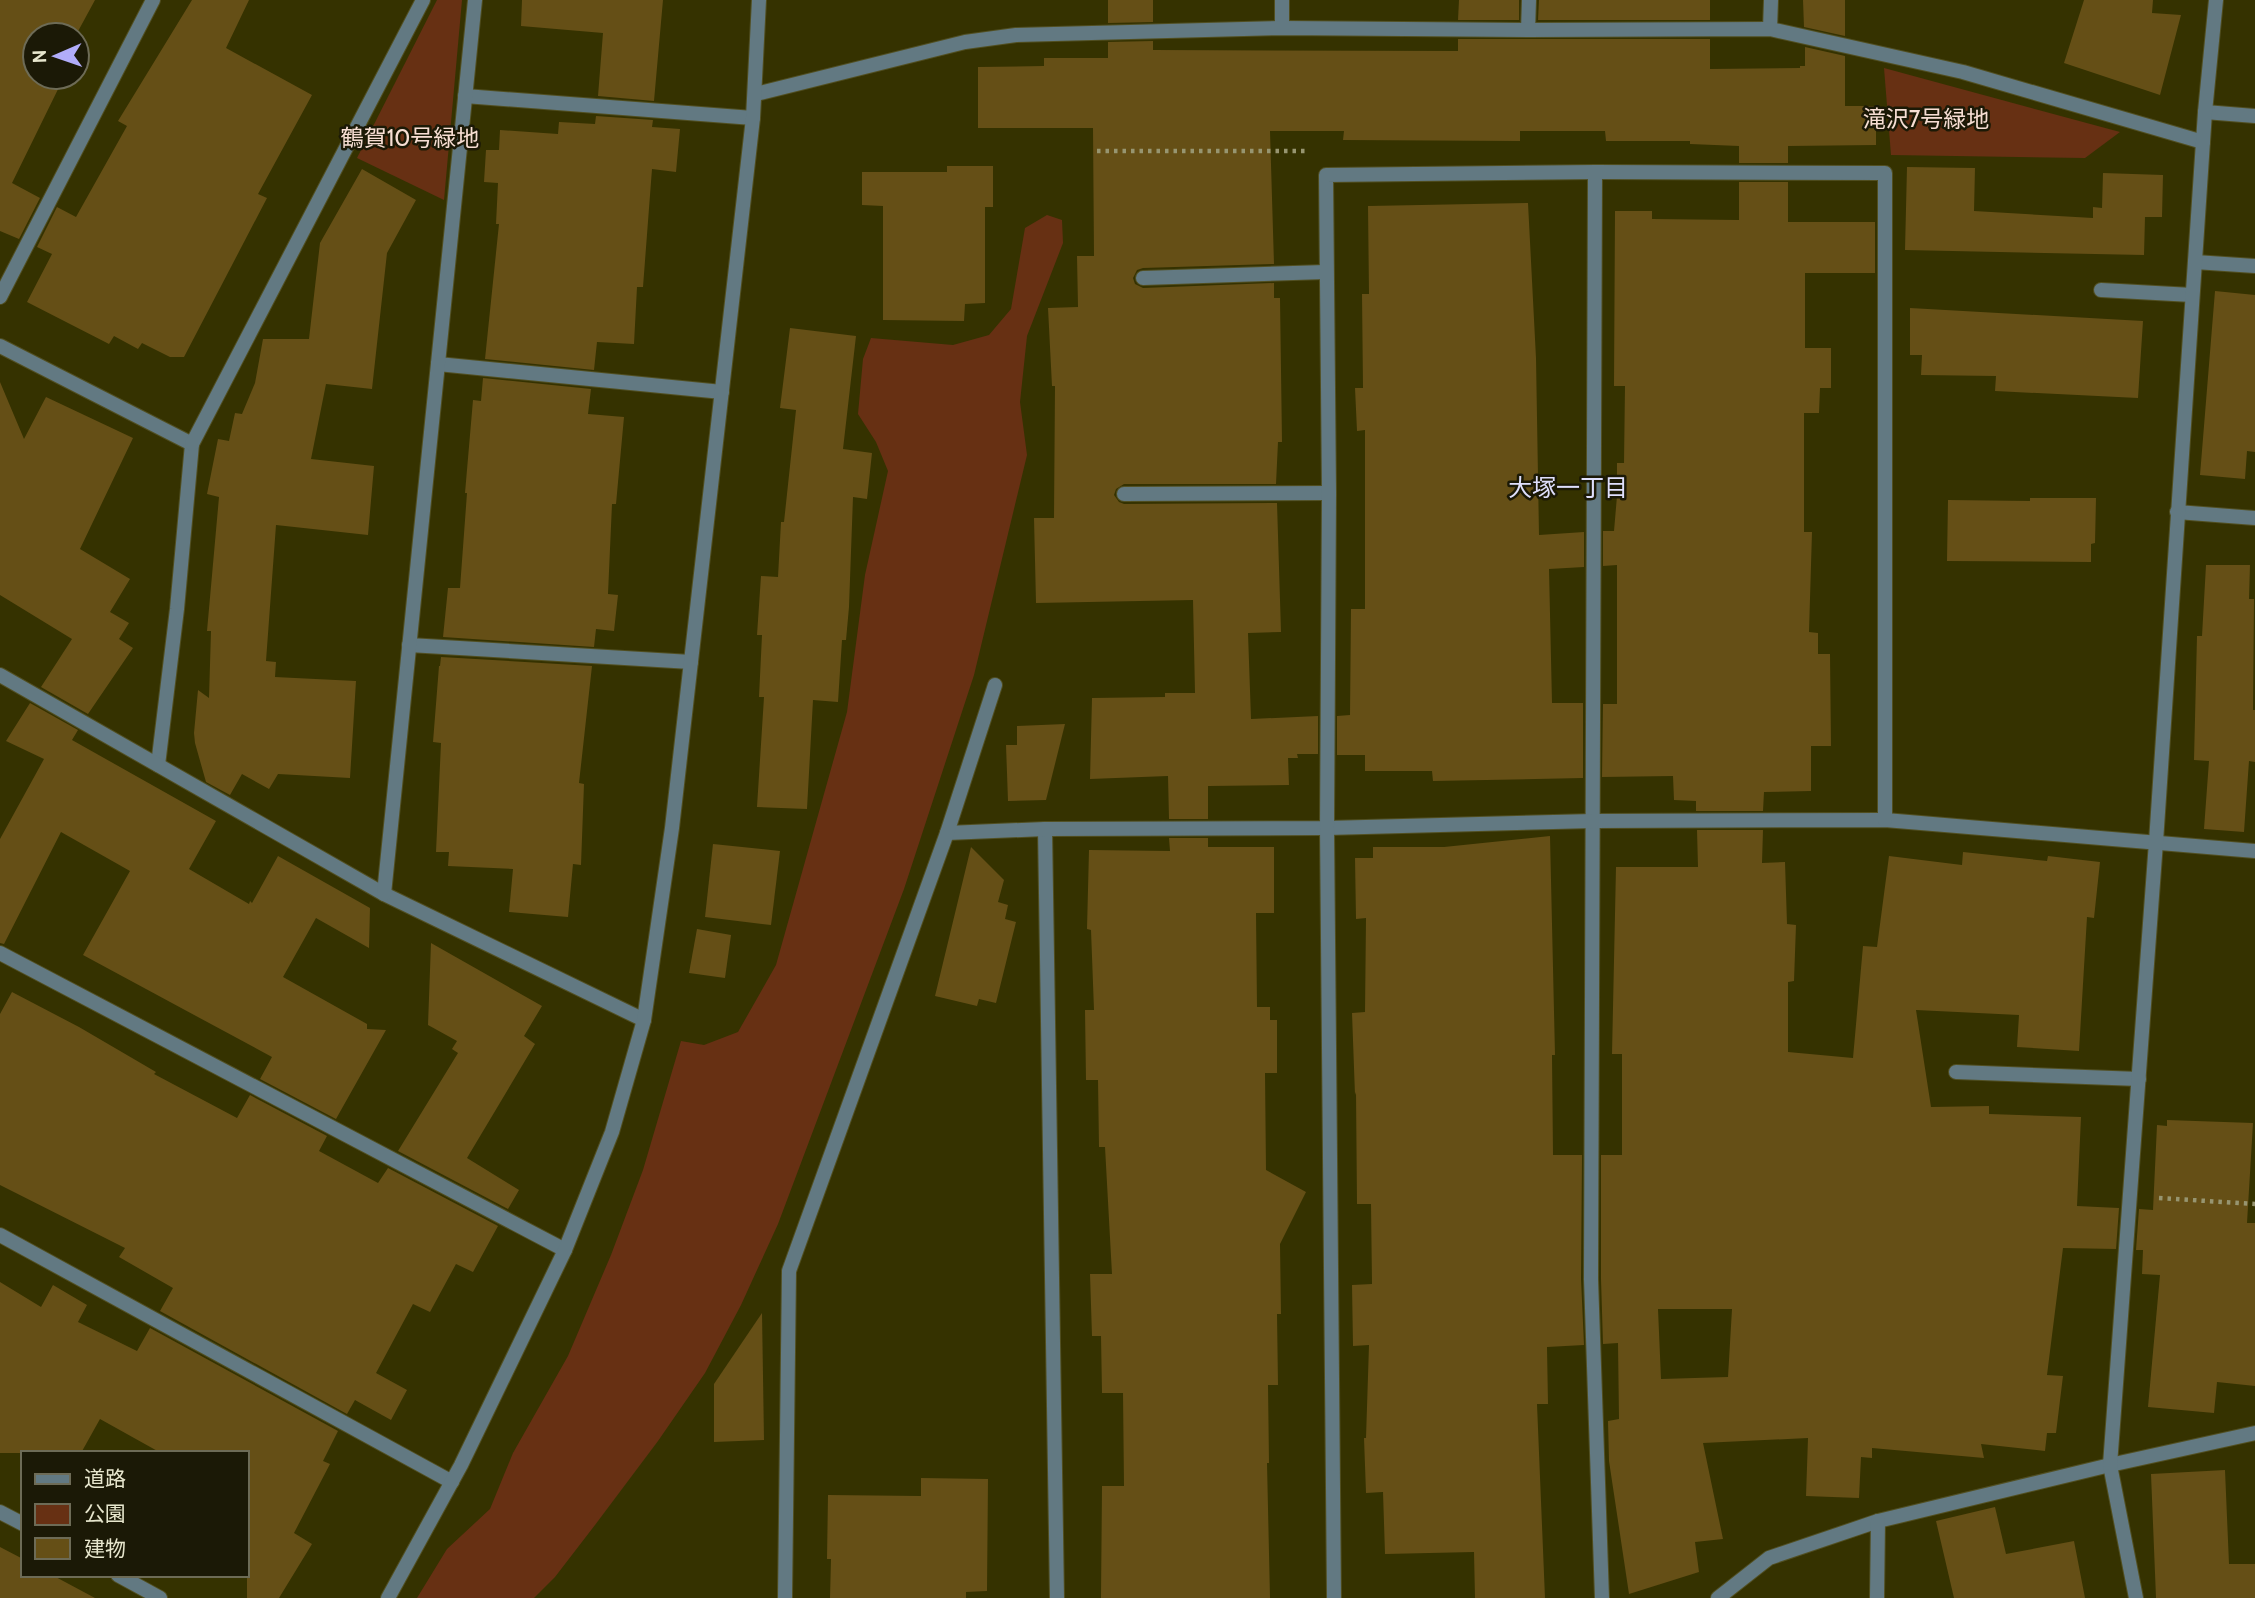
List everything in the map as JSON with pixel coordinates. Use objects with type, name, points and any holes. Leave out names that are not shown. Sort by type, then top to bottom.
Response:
[{"type":"street","points":[[0,297],[153,0]]},
{"type":"street","points":[[158,765],[177,609],[192,444],[423,0]]},
{"type":"street","points":[[384,894],[475,0]]},
{"type":"street","points":[[388,1598],[452,1482],[565,1250],[612,1132],[644,1020],[672,828],[753,118],[759,0]]},
{"type":"street","points":[[1282,0],[1282,28]]},
{"type":"street","points":[[1528,30],[1529,0]]},
{"type":"street","points":[[1770,0],[1770,29]]},
{"type":"street","points":[[2136,1598],[2110,1465],[2156,842],[2205,112],[2216,0]]},
{"type":"street","points":[[755,94],[965,42],[1016,35],[1282,28],[1770,29],[1963,72],[2203,142]]},
{"type":"street","points":[[465,96],[753,118]]},
{"type":"street","points":[[2205,112],[2255,116]]},
{"type":"street","points":[[1595,172],[1591,1279],[1602,1598]]},
{"type":"street","points":[[1334,1598],[1327,828],[1329,493],[1326,175],[1885,173],[1885,820]]},
{"type":"street","points":[[2195,262],[2255,266]]},
{"type":"street","points":[[1143,278],[1325,272]]},
{"type":"street","points":[[2101,290],[2192,295]]},
{"type":"street","points":[[1,347],[192,444]]},
{"type":"street","points":[[438,364],[722,391]]},
{"type":"street","points":[[1124,494],[1329,493]]},
{"type":"street","points":[[2177,512],[2255,518]]},
{"type":"street","points":[[409,645],[691,662]]},
{"type":"street","points":[[0,675],[384,894],[644,1020]]},
{"type":"street","points":[[785,1598],[789,1271],[947,833],[995,685]]},
{"type":"street","points":[[947,833],[1045,829],[1327,828],[1593,821],[1885,820],[2255,851]]},
{"type":"street","points":[[1045,829],[1057,1598]]},
{"type":"street","points":[[0,953],[565,1250]]},
{"type":"street","points":[[1956,1072],[2139,1079]]},
{"type":"street","points":[[0,1235],[452,1482]]},
{"type":"street","points":[[1718,1598],[1769,1558],[1878,1521],[2255,1433]]},
{"type":"street","points":[[0,1512],[21,1523]]},
{"type":"street","points":[[1877,1598],[1878,1521]]},
{"type":"street","points":[[122,1577],[160,1598]]},
{"type":"path","points":[[1097,151],[1322,151],[1326,175]]},
{"type":"path","points":[[2130,1196],[2255,1204]]},
{"type":"green space","name":"鶴賀10号緑地","points":[[437,0],[462,0],[444,200],[357,158]]},
{"type":"green space","name":"滝沢7号緑地","points":[[1884,68],[2120,132],[2085,158],[1891,155]]},
{"type":"green space","points":[[1047,215],[1062,220],[1063,243],[1027,336],[1020,402],[1027,455],[974,675],[904,889],[778,1224],[741,1305],[705,1373],[658,1441],[555,1577],[534,1598],[417,1598],[447,1549],[490,1509],[513,1453],[568,1356],[611,1255],[643,1170],[681,1041],[704,1045],[738,1032],[776,965],[847,712],[865,575],[888,471],[876,442],[858,414],[863,359],[871,338],[953,345],[989,335],[1011,309],[1025,228]]},
{"type":"building","points":[[0,0],[95,0],[84,21],[21,21],[21,91],[57,91],[12,183],[40,198],[19,239],[0,231]]},
{"type":"building","points":[[192,0],[249,0],[226,48],[312,95],[258,194],[267,198],[184,357],[170,357],[142,343],[138,349],[114,336],[109,344],[27,302],[52,254],[37,247],[57,207],[76,217],[127,126],[118,121]]},
{"type":"building","points":[[522,0],[663,0],[654,101],[598,96],[603,33],[521,26]]},
{"type":"building","points":[[1108,0],[1153,0],[1153,22],[1108,23]]},
{"type":"building","points":[[1459,0],[1519,0],[1519,20],[1458,20]]},
{"type":"building","points":[[1539,0],[1710,0],[1710,20],[1538,20]]},
{"type":"building","points":[[1803,0],[1845,0],[1845,36],[1804,27]]},
{"type":"building","points":[[2084,0],[2153,0],[2152,13],[2181,15],[2160,95],[2064,63]]},
{"type":"building","points":[[1458,39],[1710,39],[1710,69],[1800,68],[1805,66],[1805,47],[1845,56],[1845,106],[1876,106],[1876,145],[1788,146],[1788,163],[1739,163],[1739,146],[1690,144],[1690,141],[1606,141],[1605,131],[1520,131],[1520,141],[1343,140],[1344,131],[1270,131],[1274,264],[1143,268],[1137,270],[1133,278],[1135,284],[1143,288],[1274,283],[1274,298],[1280,298],[1282,442],[1278,442],[1276,484],[1124,484],[1116,489],[1114,495],[1124,504],[1277,503],[1281,632],[1248,633],[1251,719],[1318,716],[1318,754],[1297,754],[1298,758],[1288,758],[1289,785],[1208,786],[1208,819],[1169,819],[1168,776],[1090,779],[1092,698],[1165,697],[1165,693],[1195,693],[1193,600],[1036,603],[1034,518],[1054,518],[1055,386],[1052,386],[1048,308],[1078,307],[1077,256],[1094,256],[1093,128],[978,128],[978,67],[1044,66],[1044,58],[1108,58],[1108,42],[1153,41],[1153,50],[1458,51]]},
{"type":"building","points":[[596,116],[653,120],[652,127],[680,129],[676,172],[652,169],[643,287],[637,287],[634,344],[597,342],[594,370],[485,359],[499,224],[496,224],[498,183],[484,182],[486,150],[499,150],[500,130],[558,134],[559,122],[595,124]]},
{"type":"building","points":[[947,166],[993,166],[993,207],[985,207],[985,303],[965,304],[964,321],[883,320],[883,206],[862,205],[862,172],[947,172]]},
{"type":"building","points":[[1907,167],[1975,168],[1974,211],[2093,218],[2093,207],[2102,208],[2103,173],[2163,175],[2162,217],[2145,217],[2144,255],[1905,250]]},
{"type":"building","points":[[362,169],[416,200],[387,253],[372,389],[326,384],[311,459],[374,466],[368,535],[276,525],[266,661],[276,662],[275,677],[356,681],[350,778],[278,774],[269,789],[242,774],[230,795],[206,782],[194,733],[198,690],[209,698],[211,631],[207,631],[219,497],[207,494],[218,439],[229,441],[235,413],[242,414],[255,383],[263,339],[309,339],[320,243]]},
{"type":"building","points":[[1739,182],[1788,182],[1788,222],[1875,222],[1875,273],[1805,273],[1805,348],[1831,348],[1831,388],[1820,388],[1819,413],[1804,413],[1804,532],[1812,532],[1809,632],[1818,633],[1818,654],[1830,654],[1831,746],[1811,746],[1811,791],[1764,792],[1763,811],[1696,811],[1696,801],[1674,800],[1673,776],[1602,777],[1603,704],[1617,704],[1617,565],[1603,566],[1603,531],[1614,531],[1617,463],[1624,463],[1625,386],[1614,386],[1615,211],[1652,211],[1652,219],[1739,220]]},
{"type":"building","points":[[1528,203],[1536,358],[1539,535],[1584,532],[1584,567],[1549,569],[1552,703],[1583,703],[1583,778],[1433,781],[1432,771],[1365,771],[1365,755],[1337,755],[1337,716],[1350,715],[1351,609],[1365,609],[1365,430],[1357,431],[1355,388],[1363,388],[1362,294],[1369,294],[1368,206]]},
{"type":"building","points":[[2215,291],[2255,295],[2255,452],[2247,451],[2245,479],[2200,475]]},
{"type":"building","points":[[1910,308],[2143,321],[2138,398],[1995,391],[1996,376],[1921,375],[1922,355],[1910,355]]},
{"type":"building","points":[[790,328],[856,336],[843,449],[872,453],[867,499],[853,497],[849,607],[846,640],[842,640],[838,702],[813,700],[807,809],[757,807],[764,697],[759,697],[762,635],[757,635],[761,576],[778,577],[781,522],[784,522],[796,410],[780,408]]},
{"type":"building","points":[[483,378],[591,389],[588,414],[624,417],[616,504],[612,504],[608,594],[618,595],[614,631],[596,629],[594,647],[443,637],[448,588],[460,588],[473,400],[481,401]]},
{"type":"building","points":[[0,382],[24,439],[46,397],[133,438],[80,549],[130,579],[110,612],[129,623],[119,639],[133,648],[88,714],[41,687],[72,639],[0,595]]},
{"type":"building","points":[[2030,498],[2096,498],[2095,543],[2091,544],[2091,562],[1947,561],[1948,500],[2030,501]]},
{"type":"building","points":[[2206,565],[2250,565],[2249,599],[2254,599],[2255,762],[2249,761],[2244,832],[2204,829],[2209,761],[2194,760],[2197,636],[2202,636]]},
{"type":"building","points":[[441,657],[592,666],[579,783],[584,784],[581,865],[573,864],[568,917],[509,912],[513,869],[448,866],[449,852],[436,852],[441,743],[433,742]]},
{"type":"building","points":[[30,703],[78,730],[72,740],[216,821],[189,869],[249,904],[278,856],[370,908],[369,948],[316,918],[283,977],[367,1024],[367,1029],[386,1030],[336,1119],[260,1079],[272,1057],[83,955],[130,871],[61,832],[4,944],[0,943],[0,839],[44,759],[6,741]]},
{"type":"building","points":[[1065,724],[1046,800],[1008,801],[1006,745],[1017,745],[1017,726]]},
{"type":"building","points":[[1697,830],[1763,830],[1762,863],[1785,862],[1787,924],[1796,925],[1794,981],[1788,982],[1788,1052],[1853,1058],[1863,946],[1877,947],[1889,856],[1962,865],[1963,852],[2047,861],[2048,856],[2100,862],[2094,918],[2087,917],[2079,1051],[2017,1047],[2019,1015],[1916,1010],[1931,1107],[1989,1106],[1989,1114],[2081,1117],[2077,1206],[2119,1208],[2116,1249],[2063,1248],[2047,1375],[2063,1376],[2056,1433],[2047,1433],[2045,1451],[1981,1444],[1984,1458],[1872,1448],[1872,1458],[1861,1457],[1859,1498],[1806,1496],[1808,1438],[1703,1443],[1723,1539],[1695,1542],[1699,1572],[1629,1594],[1609,1461],[1608,1421],[1619,1419],[1618,1343],[1603,1344],[1601,1279],[1601,1155],[1622,1155],[1622,1054],[1612,1054],[1616,867],[1698,867]],"holes":[[[1658,1309],[1732,1309],[1728,1377],[1661,1379]]]},
{"type":"building","points":[[1550,836],[1555,1055],[1552,1055],[1553,1155],[1582,1155],[1581,1279],[1584,1345],[1547,1347],[1548,1404],[1537,1404],[1545,1598],[1475,1598],[1474,1552],[1385,1554],[1383,1492],[1366,1493],[1364,1438],[1369,1345],[1353,1346],[1352,1285],[1372,1284],[1371,1204],[1357,1204],[1352,1013],[1365,1012],[1366,918],[1356,919],[1355,858],[1373,858],[1373,847],[1444,847]]},
{"type":"building","points":[[1169,838],[1208,838],[1208,847],[1274,847],[1274,913],[1256,913],[1257,1007],[1270,1007],[1270,1020],[1277,1020],[1277,1073],[1265,1073],[1266,1170],[1306,1192],[1280,1244],[1278,1385],[1268,1385],[1270,1598],[1101,1598],[1102,1486],[1124,1486],[1123,1393],[1102,1393],[1101,1336],[1092,1336],[1090,1274],[1112,1274],[1105,1147],[1099,1147],[1098,1080],[1086,1080],[1085,1010],[1094,1010],[1091,930],[1087,929],[1089,850],[1170,851]]},
{"type":"building","points":[[713,844],[780,851],[771,925],[705,917]]},
{"type":"building","points":[[971,847],[1004,880],[998,902],[1008,905],[1005,919],[1016,922],[996,1003],[979,999],[977,1006],[935,996]]},
{"type":"building","points":[[697,929],[731,935],[725,978],[689,973]]},
{"type":"building","points":[[431,943],[542,1006],[524,1036],[535,1044],[467,1158],[519,1190],[508,1209],[398,1151],[458,1053],[452,1049],[457,1041],[428,1025]]},
{"type":"building","points":[[12,992],[79,1027],[156,1072],[154,1074],[237,1118],[250,1095],[327,1136],[319,1151],[378,1183],[388,1168],[498,1226],[473,1272],[456,1264],[430,1312],[413,1304],[376,1373],[407,1390],[391,1420],[355,1400],[347,1414],[160,1311],[173,1288],[119,1257],[125,1248],[0,1185],[0,1014]]},
{"type":"building","points":[[2167,1120],[2253,1123],[2247,1223],[2255,1223],[2255,1386],[2217,1382],[2214,1413],[2148,1407],[2160,1275],[2142,1274],[2143,1250],[2136,1250],[2139,1209],[2153,1210],[2157,1125],[2167,1126]]},
{"type":"building","points":[[0,1282],[41,1307],[53,1285],[87,1305],[78,1322],[137,1351],[150,1328],[338,1431],[323,1461],[330,1464],[294,1533],[312,1544],[279,1598],[247,1598],[248,1451],[157,1451],[100,1419],[82,1451],[0,1453]]},
{"type":"building","points":[[762,1313],[764,1440],[714,1442],[714,1384]]},
{"type":"building","points":[[2225,1470],[2229,1564],[2255,1564],[2255,1598],[2156,1598],[2151,1474]]},
{"type":"building","points":[[921,1478],[988,1479],[987,1591],[966,1592],[966,1598],[830,1598],[831,1559],[827,1559],[828,1495],[921,1496]]},
{"type":"building","points":[[1995,1507],[2006,1554],[2074,1541],[2085,1598],[1954,1598],[1936,1521]]},
{"type":"building","points":[[0,1547],[21,1558],[21,1577],[56,1577],[95,1598],[0,1598]]},
{"type":"district","name":"大塚一丁目","points":[[1568,488]]}]
